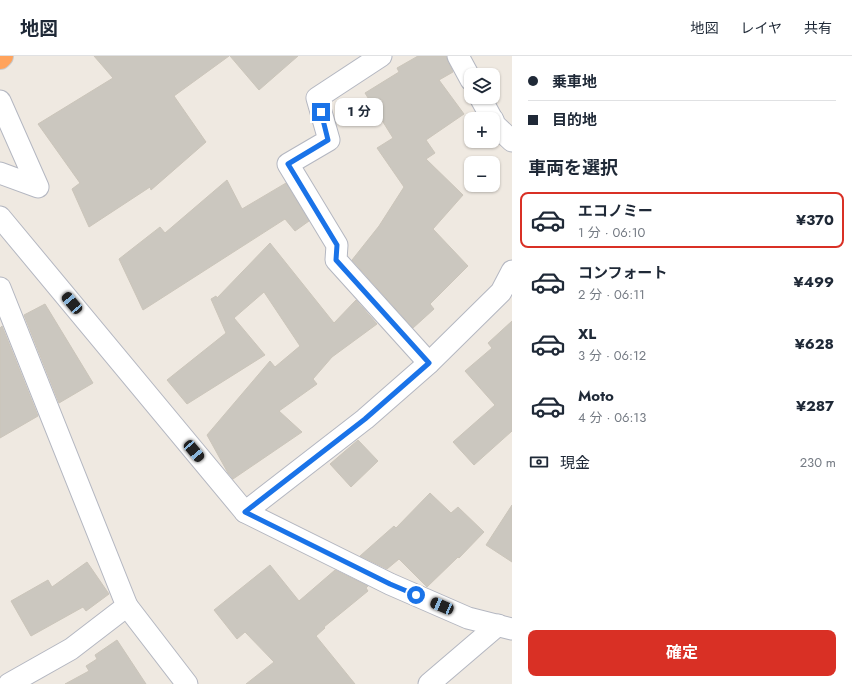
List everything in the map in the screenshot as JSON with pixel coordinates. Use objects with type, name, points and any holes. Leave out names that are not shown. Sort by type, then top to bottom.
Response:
[{"type":"street","points":[[381,56],[317,98],[328,140],[288,164],[337,245],[336,260],[429,363]]},
{"type":"street","points":[[458,56],[464,68]]},
{"type":"street","points":[[0,101],[38,187],[0,173]]},
{"type":"street","points":[[500,130],[512,141]]},
{"type":"street","points":[[0,217],[245,512],[390,584],[468,618],[505,627]]},
{"type":"street","points":[[245,512],[365,419],[429,363],[501,292],[512,271]]},
{"type":"street","points":[[0,288],[127,606],[187,684]]},
{"type":"street","points":[[9,684],[71,649],[127,606]]},
{"type":"street","points":[[429,684],[505,627]]},
{"type":"building","points":[[94,56],[229,56],[174,96],[206,142],[151,190],[150,187],[89,227],[72,189],[80,183],[38,124],[113,78]]},
{"type":"building","points":[[230,56],[298,56],[259,90]]},
{"type":"building","points":[[418,56],[446,56],[453,72],[439,80],[464,114],[426,140],[435,153],[426,159],[463,195],[433,229],[468,266],[430,304],[434,309],[413,328],[352,260],[379,226],[404,187],[377,148],[393,138],[365,93],[399,72],[397,68]]},
{"type":"building","points":[[227,180],[242,209],[286,183],[309,221],[295,231],[285,219],[143,310],[119,259],[160,227],[165,233]]},
{"type":"building","points":[[270,243],[334,323],[356,300],[377,324],[332,357],[313,379],[317,384],[279,411],[302,432],[233,479],[228,473],[207,435],[270,361],[275,367],[300,346],[264,292],[234,318],[265,355],[187,404],[167,380],[226,333],[211,299],[216,296],[217,298]]},
{"type":"building","points":[[45,304],[93,383],[59,403],[24,315]]},
{"type":"building","points":[[512,321],[512,431],[474,465],[453,442],[495,405],[465,371],[492,348],[488,343]]},
{"type":"building","points":[[2,326],[38,416],[0,438],[0,328]]},
{"type":"building","points":[[358,440],[378,461],[351,487],[330,464]]},
{"type":"building","points":[[430,493],[451,513],[458,507],[484,532],[459,558],[458,557],[427,587],[399,559],[387,569],[360,556],[394,526],[396,528]]},
{"type":"building","points":[[512,505],[512,562],[486,545]]},
{"type":"building","points":[[87,562],[109,594],[86,611],[83,607],[31,636],[11,601],[48,580],[52,587]]},
{"type":"building","points":[[270,565],[299,601],[335,570],[368,586],[366,588],[368,591],[324,627],[325,628],[316,636],[355,684],[246,684],[274,662],[245,632],[237,639],[214,610]]},
{"type":"building","points":[[117,640],[146,684],[65,684],[89,671],[86,666],[97,659],[95,655]]},
{"type":"route","points":[[321,112],[328,140],[288,164],[337,245],[336,260],[429,363],[365,419],[245,512],[390,584],[416,595]]}]
